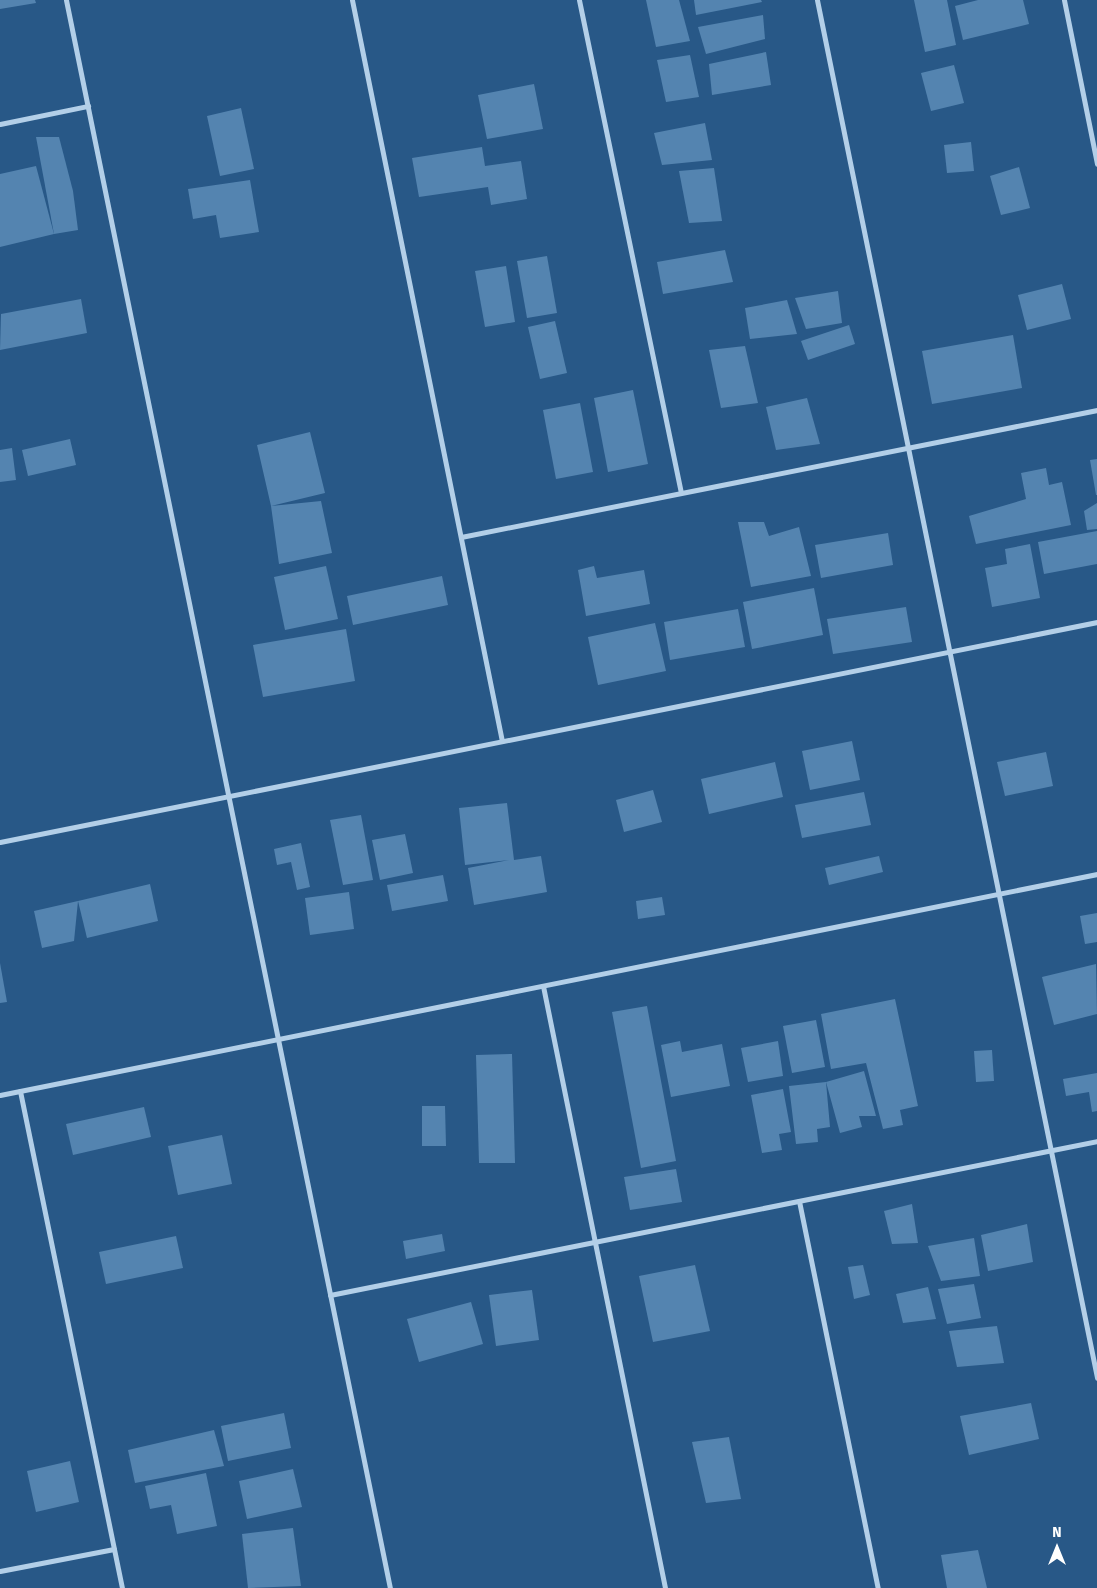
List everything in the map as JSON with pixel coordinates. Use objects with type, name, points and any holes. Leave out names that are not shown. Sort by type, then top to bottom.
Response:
[{"type":"street","points":[[66,0],[390,1588]]},
{"type":"street","points":[[352,0],[502,741]]},
{"type":"street","points":[[579,0],[681,493]]},
{"type":"street","points":[[817,0],[1097,1378]]},
{"type":"street","points":[[1064,0],[1097,164]]},
{"type":"street","points":[[0,124],[88,106]]},
{"type":"street","points":[[461,537],[1097,410]]},
{"type":"street","points":[[0,842],[1097,622]]},
{"type":"street","points":[[0,1095],[1097,874]]},
{"type":"street","points":[[543,986],[665,1588]]},
{"type":"street","points":[[20,1091],[122,1588]]},
{"type":"street","points":[[330,1295],[1097,1141]]},
{"type":"street","points":[[799,1201],[878,1588]]},
{"type":"street","points":[[0,1571],[114,1549]]},
{"type":"building","points":[[0,0],[35,0],[36,3],[0,9]]},
{"type":"building","points":[[646,0],[679,0],[690,41],[656,47]]},
{"type":"building","points":[[694,0],[761,0],[762,2],[696,15]]},
{"type":"building","points":[[914,0],[947,0],[956,45],[925,52]]},
{"type":"building","points":[[978,0],[1023,0],[1029,24],[963,40],[955,6]]},
{"type":"building","points":[[763,15],[765,39],[706,54],[698,27]]},
{"type":"building","points":[[766,52],[771,85],[712,95],[709,64]]},
{"type":"building","points":[[690,55],[699,97],[666,102],[657,60]]},
{"type":"building","points":[[954,65],[964,103],[931,111],[921,73]]},
{"type":"building","points":[[534,84],[543,129],[487,139],[478,95]]},
{"type":"building","points":[[241,108],[254,169],[220,176],[207,116]]},
{"type":"building","points":[[705,123],[712,160],[662,165],[654,133]]},
{"type":"building","points":[[36,137],[59,137],[73,191],[78,230],[54,234]]},
{"type":"building","points":[[971,142],[974,171],[947,173],[944,145]]},
{"type":"building","points":[[482,147],[485,166],[521,161],[527,199],[491,205],[488,187],[419,197],[412,158]]},
{"type":"building","points":[[36,166],[54,234],[0,247],[0,174]]},
{"type":"building","points":[[1019,167],[1030,208],[1001,215],[990,176]]},
{"type":"building","points":[[714,168],[722,221],[689,223],[679,171]]},
{"type":"building","points":[[250,180],[259,232],[220,238],[216,215],[193,219],[188,189]]},
{"type":"building","points":[[725,250],[733,282],[663,294],[657,262]]},
{"type":"building","points":[[547,256],[557,313],[527,318],[517,261]]},
{"type":"building","points":[[506,266],[515,322],[485,327],[475,271]]},
{"type":"building","points":[[1062,284],[1071,319],[1027,330],[1018,295]]},
{"type":"building","points":[[838,291],[842,323],[806,329],[795,298]]},
{"type":"building","points":[[81,299],[87,333],[0,350],[1,314]]},
{"type":"building","points":[[787,300],[797,334],[750,339],[745,308]]},
{"type":"building","points":[[555,321],[567,373],[540,379],[528,327]]},
{"type":"building","points":[[849,325],[855,344],[808,360],[801,341]]},
{"type":"building","points":[[1013,335],[1022,388],[932,404],[922,351]]},
{"type":"building","points":[[745,346],[758,403],[721,408],[709,350]]},
{"type":"building","points":[[633,390],[648,464],[608,472],[594,398]]},
{"type":"building","points":[[807,398],[820,444],[776,450],[766,407]]},
{"type":"building","points":[[580,403],[593,472],[556,479],[543,410]]},
{"type":"building","points":[[310,432],[325,493],[271,506],[257,445]]},
{"type":"building","points":[[70,439],[76,465],[28,476],[22,450]]},
{"type":"building","points":[[12,448],[16,480],[0,482],[0,450]]},
{"type":"building","points":[[1097,459],[1097,495],[1096,495],[1090,460]]},
{"type":"building","points":[[1046,468],[1049,485],[1062,482],[1071,525],[976,544],[969,516],[1026,499],[1021,473]]},
{"type":"building","points":[[321,501],[332,553],[279,564],[271,506]]},
{"type":"building","points":[[1097,503],[1097,529],[1087,530],[1084,511]]},
{"type":"building","points":[[738,522],[764,522],[769,536],[799,527],[811,576],[751,587]]},
{"type":"building","points":[[1097,531],[1097,564],[1044,574],[1038,542]]},
{"type":"building","points":[[888,533],[893,565],[821,578],[815,545]]},
{"type":"building","points":[[1030,544],[1040,598],[992,607],[985,568],[1007,564],[1005,549]]},
{"type":"building","points":[[326,566],[338,619],[285,630],[274,577]]},
{"type":"building","points":[[594,566],[597,578],[644,570],[650,604],[586,616],[578,570]]},
{"type":"building","points":[[442,576],[448,605],[353,625],[347,596]]},
{"type":"building","points":[[814,588],[823,635],[752,649],[743,602]]},
{"type":"building","points":[[906,607],[912,642],[833,654],[827,619]]},
{"type":"building","points":[[738,609],[745,647],[670,660],[664,622]]},
{"type":"building","points":[[655,623],[666,671],[598,685],[588,637]]},
{"type":"building","points":[[346,629],[355,681],[263,697],[253,645]]},
{"type":"building","points":[[852,741],[860,780],[810,790],[802,751]]},
{"type":"building","points":[[1046,752],[1053,786],[1005,796],[997,762]]},
{"type":"building","points":[[775,762],[783,797],[709,814],[701,779]]},
{"type":"building","points":[[653,790],[662,822],[624,832],[616,800]]},
{"type":"building","points":[[864,792],[871,825],[802,838],[795,805]]},
{"type":"building","points":[[507,803],[514,860],[541,856],[547,892],[474,905],[468,868],[509,860],[465,865],[459,808]]},
{"type":"building","points":[[361,815],[373,880],[343,885],[330,820]]},
{"type":"building","points":[[405,834],[413,873],[380,880],[372,840]]},
{"type":"building","points":[[301,843],[310,887],[297,890],[291,862],[277,865],[274,849]]},
{"type":"building","points":[[879,856],[883,872],[829,885],[825,868]]},
{"type":"building","points":[[443,875],[448,901],[392,911],[387,885]]},
{"type":"building","points":[[150,884],[158,921],[87,938],[78,901]]},
{"type":"building","points":[[349,892],[354,929],[310,935],[305,898]]},
{"type":"building","points":[[662,897],[665,915],[638,919],[636,901]]},
{"type":"building","points":[[78,901],[74,941],[42,948],[34,911]]},
{"type":"building","points":[[1097,913],[1097,942],[1085,944],[1080,916]]},
{"type":"building","points":[[0,963],[7,1002],[0,1003]]},
{"type":"building","points":[[1096,964],[1097,1014],[1054,1025],[1042,977]]},
{"type":"building","points":[[895,999],[918,1106],[900,1110],[903,1125],[883,1129],[866,1063],[831,1069],[821,1014]]},
{"type":"building","points":[[647,1006],[676,1161],[641,1168],[612,1012]]},
{"type":"building","points":[[816,1020],[825,1067],[792,1073],[783,1026]]},
{"type":"building","points":[[680,1041],[682,1052],[722,1044],[730,1086],[671,1097],[661,1045]]},
{"type":"building","points":[[778,1041],[783,1076],[748,1082],[741,1048]]},
{"type":"building","points":[[992,1050],[994,1081],[976,1082],[974,1051]]},
{"type":"building","points":[[512,1054],[515,1163],[479,1163],[476,1055]]},
{"type":"building","points":[[864,1071],[876,1116],[859,1116],[862,1127],[840,1133],[826,1082]]},
{"type":"building","points":[[1097,1073],[1097,1111],[1092,1112],[1089,1092],[1066,1096],[1063,1079]]},
{"type":"building","points":[[826,1082],[830,1127],[817,1129],[818,1142],[796,1144],[789,1086]]},
{"type":"building","points":[[783,1089],[791,1132],[779,1134],[782,1150],[762,1153],[751,1095]]},
{"type":"building","points":[[422,1106],[445,1106],[446,1146],[422,1146]]},
{"type":"building","points":[[144,1107],[151,1137],[73,1155],[66,1124]]},
{"type":"building","points":[[222,1135],[232,1184],[178,1195],[168,1146]]},
{"type":"building","points":[[676,1169],[682,1202],[630,1210],[624,1177]]},
{"type":"building","points":[[912,1204],[918,1243],[892,1244],[884,1211]]},
{"type":"building","points":[[1027,1224],[1033,1262],[988,1271],[981,1235]]},
{"type":"building","points":[[442,1234],[445,1251],[406,1259],[403,1241]]},
{"type":"building","points":[[176,1236],[183,1268],[106,1284],[99,1252]]},
{"type":"building","points":[[974,1238],[980,1276],[941,1281],[928,1246]]},
{"type":"building","points":[[695,1265],[710,1331],[653,1342],[639,1276]]},
{"type":"building","points":[[863,1265],[870,1295],[854,1299],[848,1267]]},
{"type":"building","points":[[974,1284],[981,1318],[947,1324],[938,1289]]},
{"type":"building","points":[[928,1287],[936,1319],[903,1323],[896,1294]]},
{"type":"building","points":[[532,1290],[539,1340],[496,1346],[489,1295]]},
{"type":"building","points":[[471,1302],[483,1344],[419,1362],[407,1319]]},
{"type":"building","points":[[997,1326],[1004,1363],[957,1367],[949,1331]]},
{"type":"building","points":[[1031,1403],[1039,1439],[969,1455],[960,1416]]},
{"type":"building","points":[[284,1413],[291,1448],[228,1461],[221,1426]]},
{"type":"building","points":[[214,1430],[224,1466],[135,1483],[128,1450]]},
{"type":"building","points":[[729,1437],[741,1499],[706,1503],[692,1442]]},
{"type":"building","points":[[70,1461],[79,1502],[36,1512],[27,1471]]},
{"type":"building","points":[[293,1469],[302,1507],[247,1519],[239,1481]]},
{"type":"building","points":[[206,1473],[217,1526],[177,1534],[171,1505],[150,1509],[145,1486]]},
{"type":"building","points":[[293,1528],[301,1586],[248,1588],[242,1534]]},
{"type":"building","points":[[978,1550],[987,1588],[947,1588],[941,1555]]}]
